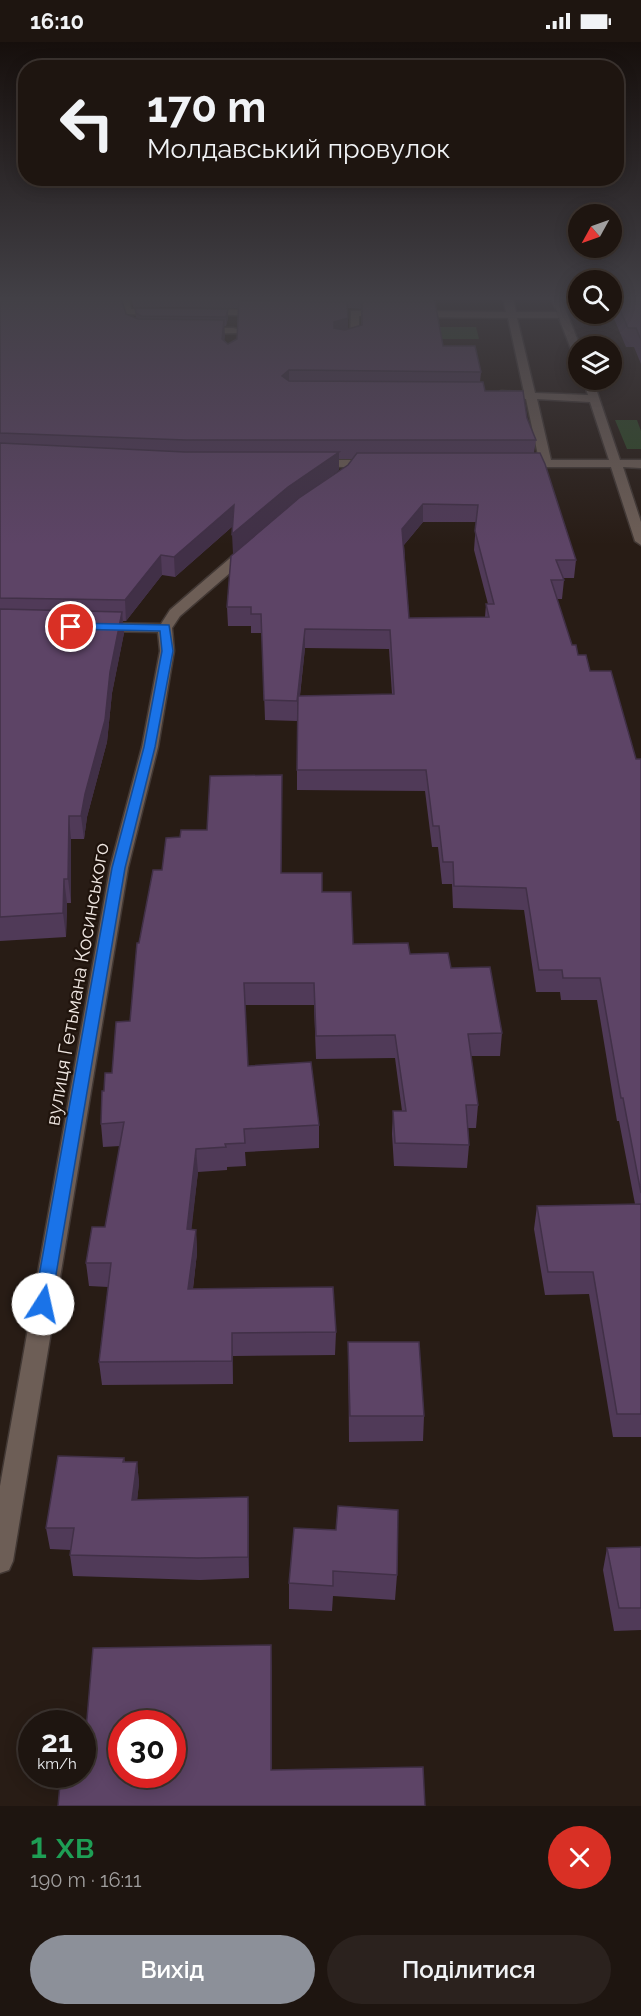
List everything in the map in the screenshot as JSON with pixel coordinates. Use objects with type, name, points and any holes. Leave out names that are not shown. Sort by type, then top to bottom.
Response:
[{"type":"street","points":[[527,380],[546,463]]},
{"type":"street","points":[[592,390],[641,542]]},
{"type":"street","points":[[485,394],[596,399]]},
{"type":"street","points":[[512,463],[641,464]]},
{"type":"street","points":[[304,464],[386,464]]},
{"type":"street","points":[[335,482],[349,471],[352,464]]},
{"type":"street","points":[[82,627],[165,628],[175,613],[264,536]]},
{"type":"street","name":"вулиця Гетьмана Косинського","points":[[0,1561],[30,1373],[119,868],[150,747],[167,651],[165,628]]},
{"type":"green space","points":[[615,420],[637,420],[641,431],[641,449],[627,449]]},
{"type":"building","points":[[0,380],[483,382],[485,391],[523,391],[527,418],[536,440],[185,440],[0,433]]},
{"type":"building","points":[[0,443],[185,452],[339,452],[288,487],[232,534],[234,505],[174,557],[161,555],[125,600],[0,598]]},
{"type":"building","points":[[357,453],[540,453],[545,464],[576,560],[556,560],[564,580],[551,580],[572,645],[576,645],[578,655],[586,655],[590,671],[611,671],[636,759],[641,759],[641,1193],[623,1098],[621,1098],[600,978],[563,978],[562,970],[539,970],[526,888],[454,886],[453,862],[443,862],[439,826],[433,826],[426,770],[297,770],[298,696],[394,694],[390,630],[305,629],[297,701],[264,700],[261,614],[251,614],[251,607],[227,607],[231,556],[299,498],[348,465]],"holes":[[[423,504],[478,505],[475,531],[494,604],[486,604],[489,617],[409,618],[402,529]]]},
{"type":"building","points":[[0,609],[122,612],[110,672],[105,720],[81,816],[69,816],[68,879],[64,879],[63,913],[0,917]]},
{"type":"building","points":[[282,775],[281,873],[322,873],[322,892],[351,892],[353,944],[408,943],[410,954],[448,953],[451,968],[490,967],[502,1033],[468,1034],[478,1105],[466,1105],[469,1145],[395,1143],[393,1111],[406,1111],[395,1035],[316,1036],[314,983],[244,983],[248,1066],[311,1062],[319,1125],[244,1129],[245,1143],[196,1149],[187,1229],[196,1230],[188,1289],[333,1287],[336,1332],[232,1333],[232,1361],[99,1362],[111,1263],[86,1263],[92,1227],[105,1227],[124,1122],[101,1124],[102,1091],[104,1091],[105,1073],[112,1073],[116,1022],[130,1021],[137,943],[139,943],[153,870],[162,870],[166,838],[180,837],[181,830],[207,830],[210,776]]},
{"type":"building","points":[[641,1204],[641,1414],[617,1414],[593,1272],[548,1272],[537,1206]]},
{"type":"building","points":[[348,1342],[419,1342],[424,1416],[350,1416]]},
{"type":"building","points":[[58,1456],[124,1458],[123,1462],[137,1462],[132,1500],[248,1497],[248,1557],[70,1555],[74,1528],[46,1528]]},
{"type":"building","points":[[338,1506],[398,1510],[397,1575],[333,1571],[333,1586],[289,1583],[294,1528],[336,1530]]},
{"type":"building","points":[[641,1547],[641,1608],[619,1608],[607,1548]]},
{"type":"building","points":[[271,1645],[271,1770],[423,1767],[425,1806],[58,1806],[60,1788],[96,1788],[96,1710],[88,1710],[93,1648]]},
{"type":"route","points":[[43,1304],[119,868],[150,747],[167,651],[165,628],[71,627]]}]
